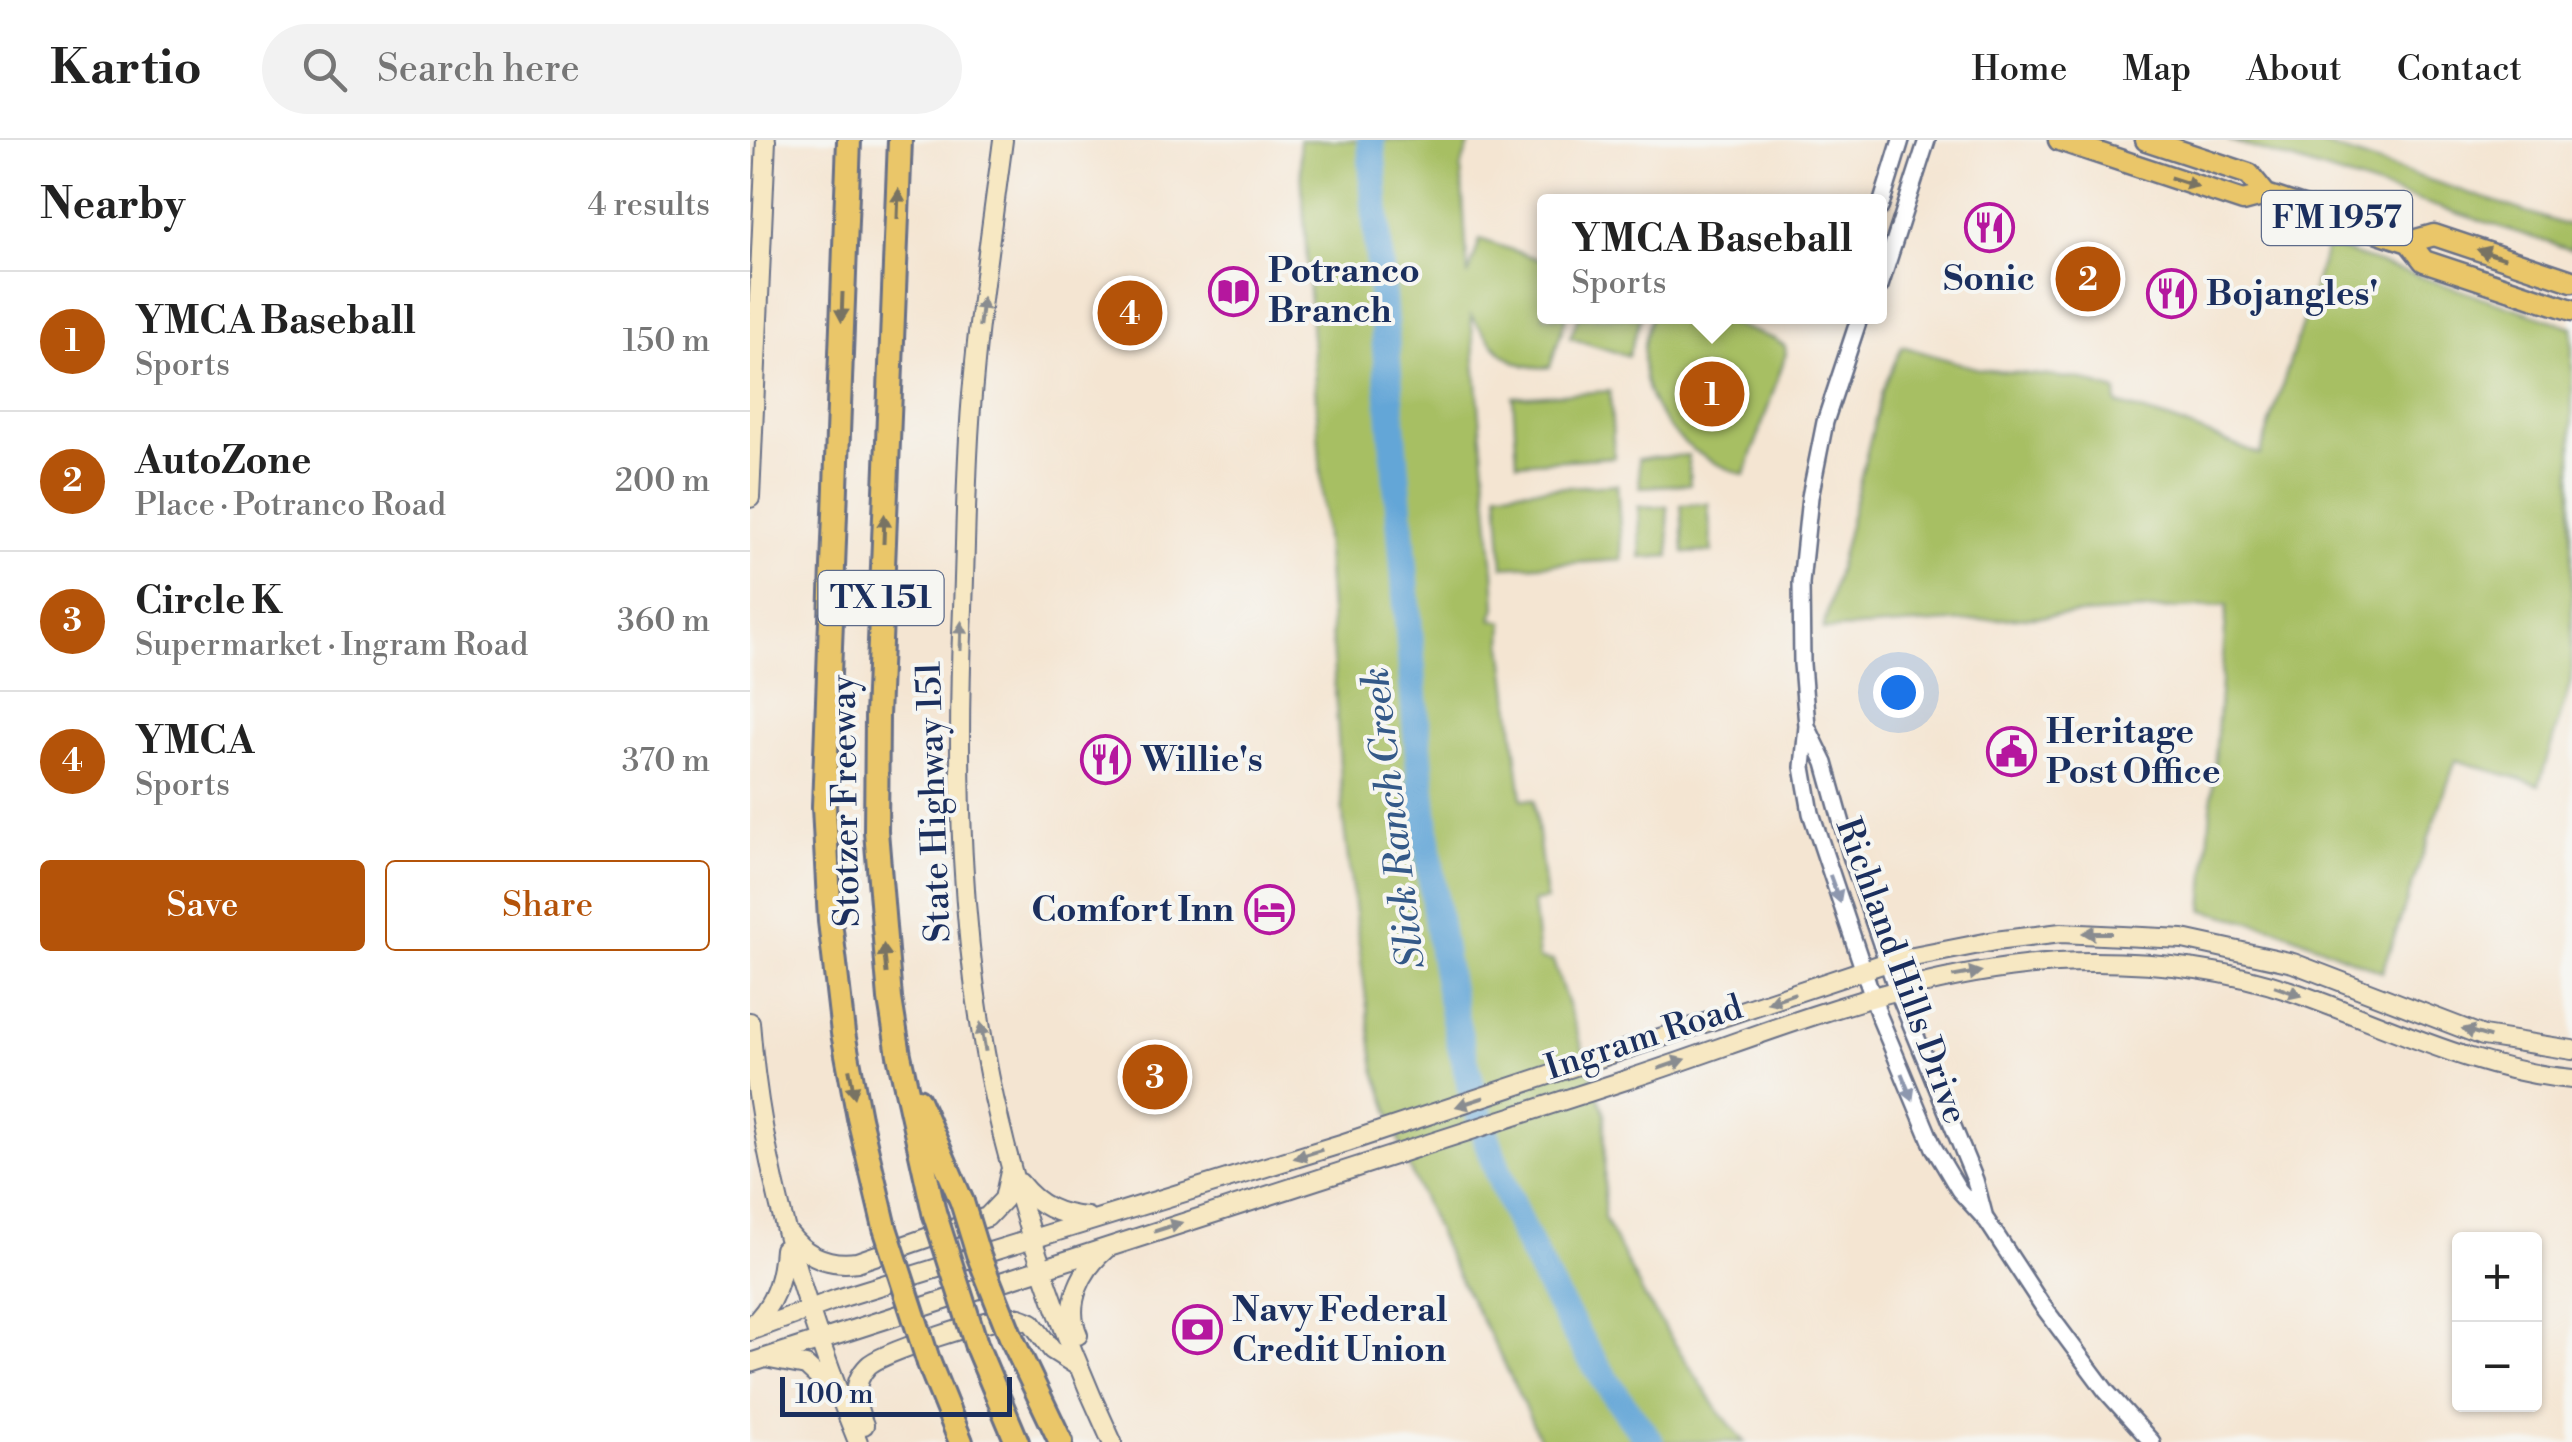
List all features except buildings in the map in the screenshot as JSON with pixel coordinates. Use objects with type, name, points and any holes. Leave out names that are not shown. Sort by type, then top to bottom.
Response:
[{"type":"highway","name":"Stotzer Freeway","points":[[850,140],[824,807],[830,920],[843,1033],[886,1228],[930,1363],[961,1442]]},
{"type":"highway","name":"Stotzer Freeway","points":[[900,140],[875,774],[880,916],[898,1055],[934,1212],[978,1347],[1017,1442]]},
{"type":"highway","points":[[898,1055],[962,1202],[1011,1337],[1062,1442]]},
{"type":"main road","points":[[750,498],[766,140]]},
{"type":"main road","name":"State Highway 151","points":[[1003,140],[972,397],[959,752],[962,850],[973,967],[989,1072],[1011,1166],[1032,1239],[1079,1367],[1112,1442]]},
{"type":"main road","name":"FM 1957","points":[[2059,140],[2243,201],[2266,194]]},
{"type":"main road","name":"FM 1957","points":[[2146,140],[2250,174],[2266,194],[2409,242],[2424,261],[2572,310]]},
{"type":"main road","name":"FM 1957","points":[[2409,242],[2434,235],[2572,281]]},
{"type":"main road","name":"Ingram Road","points":[[750,1329],[1400,1125],[1864,969],[1995,941],[2060,933],[2184,938],[2294,963],[2483,1036],[2572,1050]]},
{"type":"main road","points":[[2134,963],[2136,934]]},
{"type":"main road","name":"Ingram Road","points":[[757,1360],[1625,1080],[1872,996],[2004,968],[2050,962],[2134,963],[2191,969],[2266,984],[2472,1060],[2572,1079]]},
{"type":"main road","points":[[2417,1041],[2426,1016]]},
{"type":"main road","points":[[750,1022],[764,1129],[783,1224],[818,1342],[858,1442]]},
{"type":"main road","points":[[1617,1054],[1625,1080]]},
{"type":"main road","points":[[1011,1166],[1025,1190],[1048,1209],[1071,1216],[1108,1216]]},
{"type":"main road","points":[[783,1224],[798,1246],[816,1258],[856,1262],[987,1217],[1004,1198],[1011,1166]]},
{"type":"main road","points":[[750,1329],[776,1292],[783,1262],[783,1224]]},
{"type":"main road","points":[[858,1442],[865,1427],[855,1397],[858,1382],[870,1363],[891,1352],[1017,1318],[1032,1323],[1052,1350],[1079,1367],[1086,1355],[1072,1321],[1075,1296],[1088,1268],[1110,1245]]},
{"type":"main road","points":[[757,1360],[798,1363],[819,1376],[838,1399],[858,1442]]},
{"type":"street","points":[[1885,194],[1902,140]]},
{"type":"street","points":[[1887,264],[1927,140]]},
{"type":"street","name":"Richland Hills Drive","points":[[1855,324],[1824,422],[1810,497],[1801,583],[1807,726],[1803,767],[1811,813],[1872,996],[1934,1148],[1959,1190],[2085,1362],[2152,1442]]},
{"type":"street","name":"Richland Hills Drive","points":[[1807,726],[1825,763],[1851,856],[1897,990],[1975,1180],[1986,1222]]},
{"type":"green space","points":[[1299,140],[1471,140],[1461,167],[1468,276],[1480,239],[1537,259],[1537,324],[1564,324],[1550,367],[1536,367],[1523,365],[1503,353],[1471,316],[1494,570],[1496,607],[1492,619],[1504,622],[1503,645],[1522,799],[1534,800],[1546,900],[1533,902],[1539,959],[1553,961],[1605,1114],[1604,1218],[1645,1298],[1718,1410],[1745,1442],[1541,1442],[1450,1261],[1407,1163],[1375,1069],[1344,828]]},
{"type":"green space","points":[[2228,140],[2308,140],[2572,227],[2572,250]]},
{"type":"green space","points":[[2327,246],[2572,327],[2572,678],[2539,785],[2456,760],[2382,972],[2276,928],[2203,910],[2227,605],[1823,630],[1882,391],[1902,346],[1979,369],[2079,379],[2116,391],[2117,404],[2171,420],[2260,455]]},
{"type":"green space","points":[[1575,324],[1639,324],[1628,356],[1570,338]]},
{"type":"green space","points":[[1649,324],[1731,324],[1785,346],[1786,354],[1745,475],[1696,452],[1661,417],[1644,371]]},
{"type":"green space","points":[[1610,391],[1614,457],[1517,463],[1513,397]]},
{"type":"green space","points":[[1688,455],[1690,484],[1640,487],[1638,459]]},
{"type":"green space","points":[[1617,484],[1622,560],[1503,567],[1498,491]]},
{"type":"green space","points":[[1708,503],[1712,552],[1684,553],[1681,505]]},
{"type":"green space","points":[[1667,506],[1670,556],[1641,558],[1638,507]]},
{"type":"waterway","name":"Slick Ranch Creek","points":[[1371,140],[1425,818],[1445,968],[1460,1042],[1479,1115],[1533,1254],[1587,1351],[1650,1442]]},
{"type":"place","name":"Sonic","points":[[1989,227]]},
{"type":"place","name":"AutoZone","points":[[2088,279]]},
{"type":"place","name":"Potranco Branch","points":[[1233,291]]},
{"type":"place","name":"Bojangles'","points":[[2171,294]]},
{"type":"place","name":"YMCA","points":[[1130,313]]},
{"type":"place","name":"YMCA Baseball","points":[[1712,394]]},
{"type":"place","name":"Heritage Post Office","points":[[2011,752]]},
{"type":"place","name":"Willie's","points":[[1106,760]]},
{"type":"place","name":"Comfort Inn","points":[[1269,910]]},
{"type":"place","name":"Circle K","points":[[1155,1077]]},
{"type":"place","name":"Navy Federal Credit Union","points":[[1197,1330]]}]
